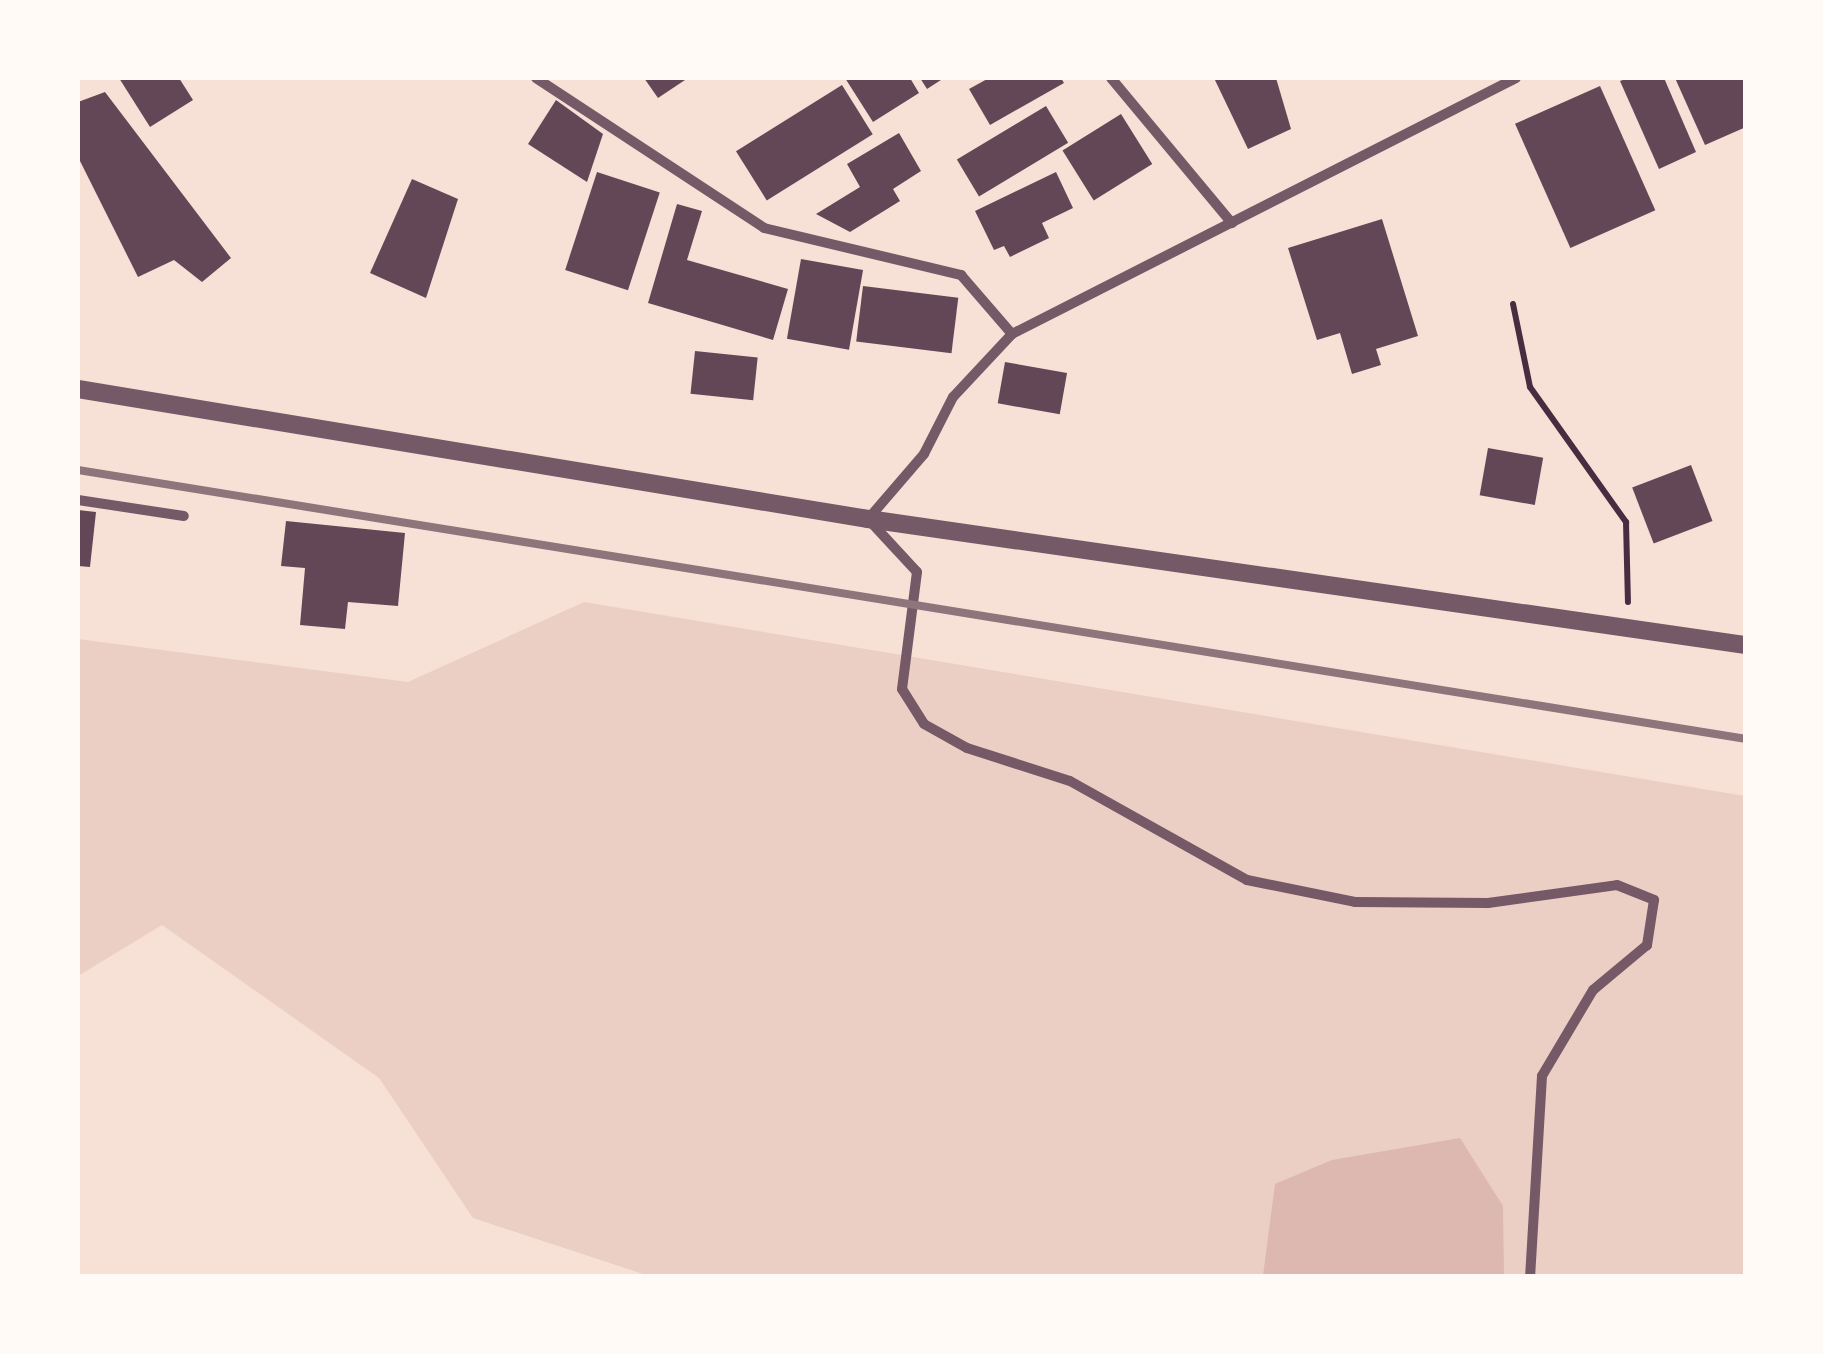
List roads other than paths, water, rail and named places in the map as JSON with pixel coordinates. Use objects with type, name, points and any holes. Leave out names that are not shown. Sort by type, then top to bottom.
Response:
[{"type":"street","points":[[536,78],[764,228],[961,275],[1012,334]]},
{"type":"street","points":[[1110,78],[1232,223]]},
{"type":"street","points":[[868,520],[924,454],[953,397],[1012,334],[1516,78]]},
{"type":"street","points":[[78,389],[868,520],[1746,645]]},
{"type":"street","points":[[78,500],[184,516]]},
{"type":"street","points":[[868,520],[917,572],[902,689],[924,724],[968,748],[1070,781],[1247,880],[1355,902],[1488,904],[1617,885],[1654,900],[1647,944],[1593,990],[1542,1076],[1530,1276]]},
{"type":"railway","points":[[78,470],[1746,739]]}]
